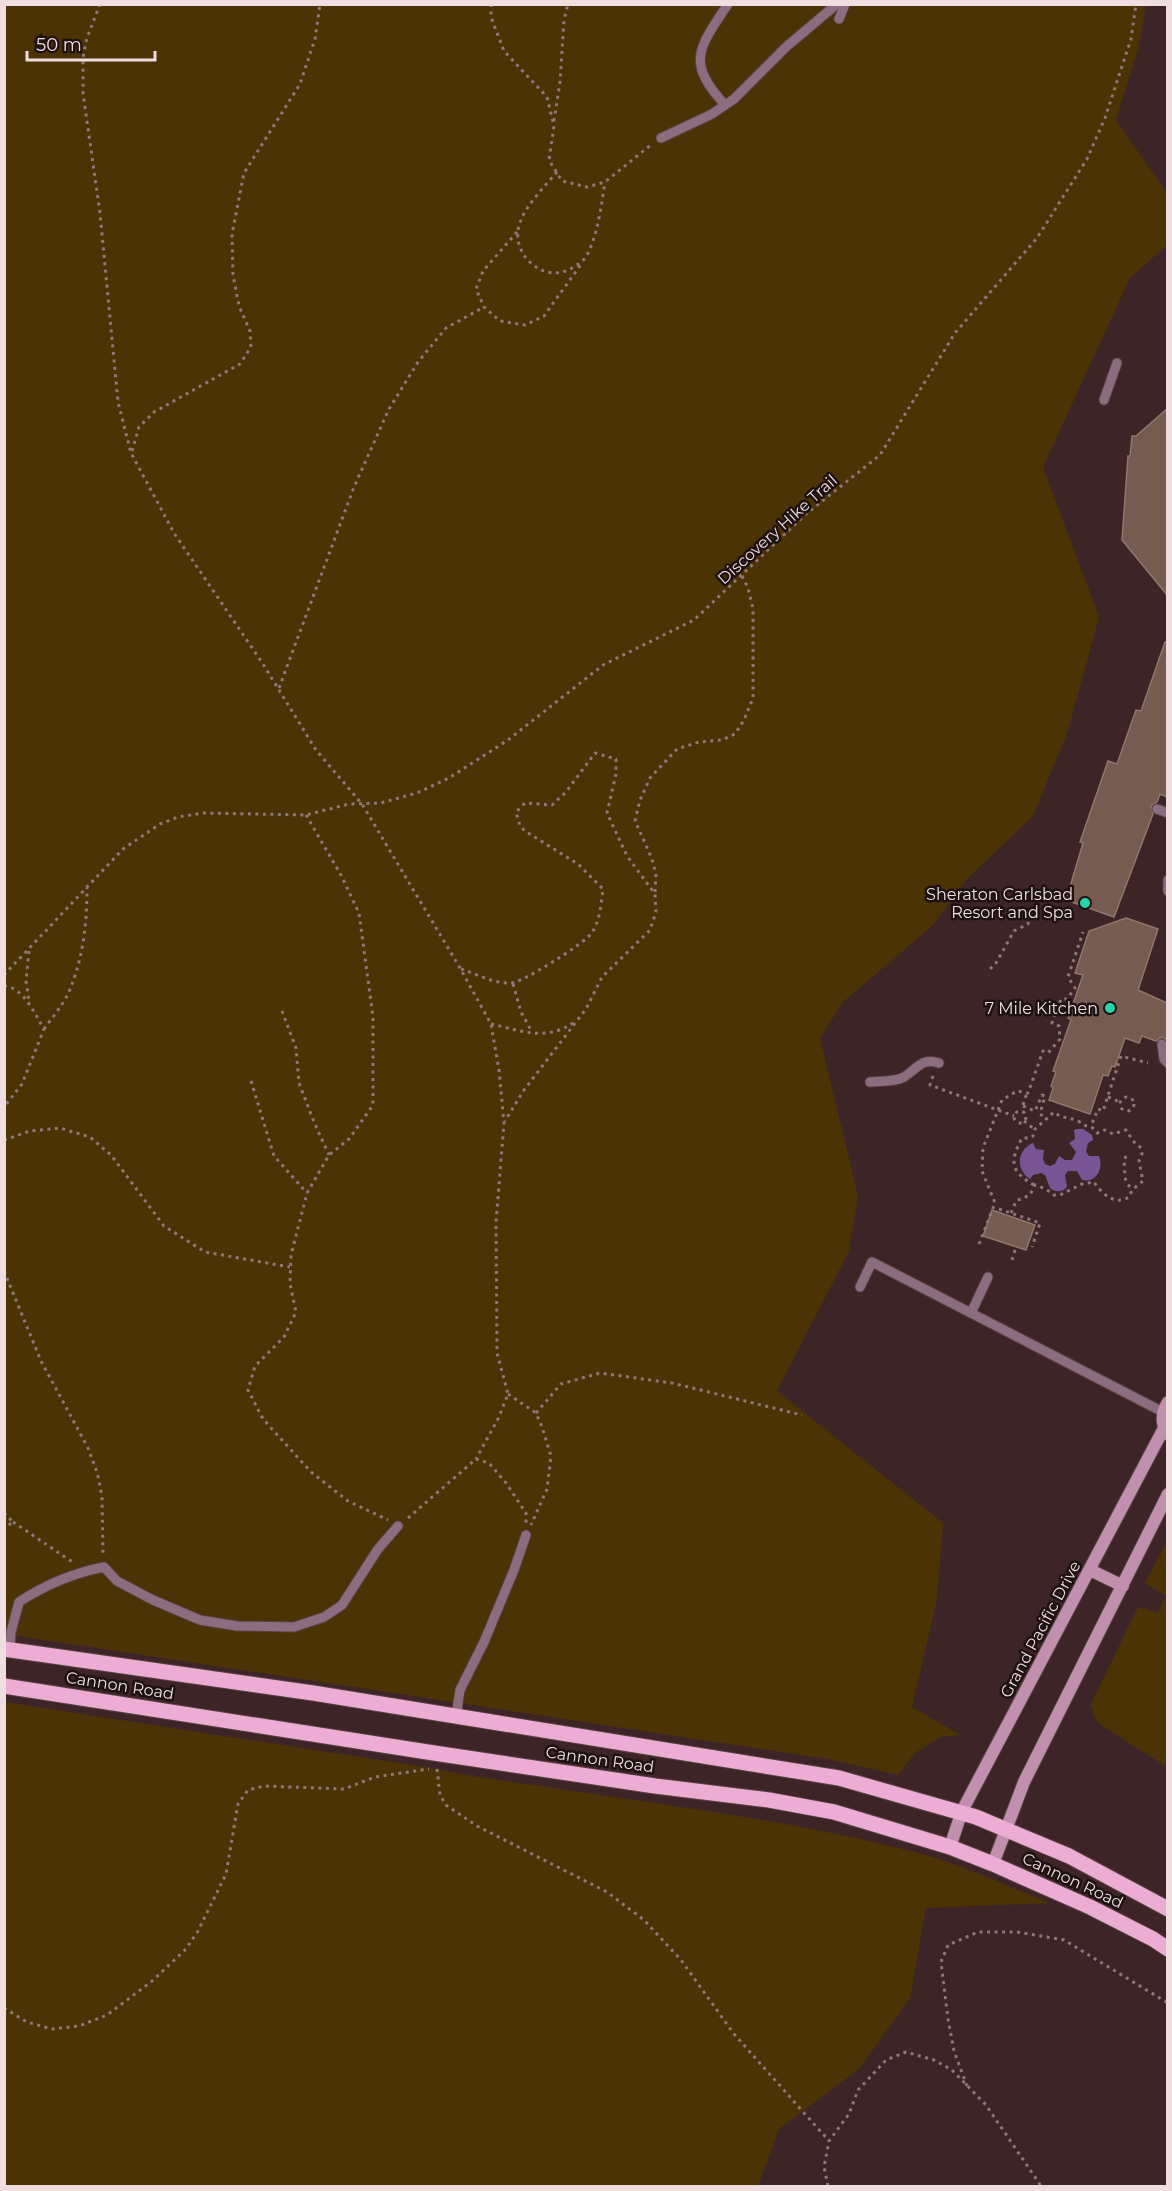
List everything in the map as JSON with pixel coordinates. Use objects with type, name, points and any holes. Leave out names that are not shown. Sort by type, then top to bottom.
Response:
[{"type":"main road","name":"Cannon Road","points":[[7,1649],[313,1693],[839,1778],[962,1811],[1069,1856],[1167,1910]]},
{"type":"main road","name":"Cannon Road","points":[[4,1686],[834,1812],[950,1847],[993,1863],[1090,1907],[1153,1939],[1167,1949]]},
{"type":"street","points":[[1165,1407],[1166,1432]]},
{"type":"street","name":"Grand Pacific Drive","points":[[950,1847],[962,1811],[1166,1432]]},
{"type":"street","points":[[993,1863],[1024,1782],[1167,1494]]},
{"type":"street","points":[[1090,1570],[1123,1586]]},
{"type":"lane","points":[[725,105],[704,79],[700,58],[708,37],[728,4]]},
{"type":"lane","points":[[661,138],[712,114],[743,92],[786,47],[837,4]]},
{"type":"lane","points":[[839,19],[845,4]]},
{"type":"lane","points":[[1104,400],[1117,363]]},
{"type":"lane","points":[[1157,809],[1167,813]]},
{"type":"lane","points":[[1167,880],[1167,891]]},
{"type":"lane","points":[[1162,1044],[1164,1059],[1167,1063]]},
{"type":"lane","points":[[870,1082],[903,1078],[921,1063],[933,1061],[939,1063]]},
{"type":"lane","points":[[860,1287],[872,1262],[1165,1407]]},
{"type":"lane","points":[[971,1313],[988,1277]]},
{"type":"lane","points":[[7,1649],[19,1602],[40,1588],[85,1571],[104,1567],[117,1581],[153,1600],[201,1620],[237,1626],[294,1628],[324,1617],[342,1605],[378,1549],[398,1526]]},
{"type":"lane","points":[[456,1716],[460,1690],[506,1590],[526,1535]]},
{"type":"path","points":[[100,4],[87,38],[83,57],[84,93],[100,213],[118,402],[131,453],[174,533],[316,750],[362,804],[491,1024],[499,1070],[504,1123],[496,1222],[497,1353],[508,1394],[499,1417],[476,1459],[398,1526],[384,1516],[348,1501],[311,1472],[263,1419],[248,1390],[255,1366],[284,1337],[296,1312],[290,1284],[291,1255],[308,1193],[329,1155],[349,1139],[373,1105],[373,1017],[359,913],[306,815]]},
{"type":"path","points":[[131,453],[139,427],[154,412],[240,364],[251,347],[250,331],[239,306],[233,275],[232,234],[244,173],[300,84],[315,39],[320,4]]},
{"type":"path","points":[[491,4],[491,17],[504,51],[547,97],[554,126]]},
{"type":"path","points":[[568,4],[564,20],[560,82],[549,160],[562,181],[587,187],[605,182],[661,138]]},
{"type":"path","name":"Discovery Hike Trail","points":[[4,975],[123,849],[160,824],[178,817],[203,813],[306,815],[349,804],[381,803],[417,793],[449,778],[508,740],[603,665],[694,621],[806,514],[880,455],[955,333],[1036,238],[1087,159],[1105,118],[1131,39],[1136,4]]},
{"type":"path","points":[[557,172],[521,219],[517,232],[483,271],[476,289],[484,308],[500,321],[525,325],[544,316],[585,259],[600,218],[605,182]]},
{"type":"path","points":[[517,232],[520,251],[533,267],[548,272],[569,271],[585,259]]},
{"type":"path","points":[[278,689],[354,487],[389,409],[418,362],[446,328],[484,308]]},
{"type":"path","points":[[504,1123],[524,1090],[578,1020],[602,976],[650,930],[656,912],[656,874],[652,858],[635,820],[640,800],[650,778],[678,749],[699,742],[722,740],[735,734],[744,720],[753,698],[753,609],[742,575]]},
{"type":"path","points":[[460,968],[494,981],[513,984],[562,956],[590,935],[599,915],[603,890],[578,864],[525,831],[520,826],[516,812],[525,803],[552,805],[566,792],[595,753],[616,759],[616,774],[607,813],[627,856],[655,894]]},
{"type":"path","points":[[4,1107],[22,1084],[44,1029],[67,995],[81,954],[86,927],[87,887]]},
{"type":"path","points":[[990,969],[996,963],[1014,931],[1028,924],[1029,919],[1014,913]]},
{"type":"path","points":[[1022,1111],[1043,1052],[1048,1053],[1060,1039],[1059,1026],[1052,1023],[1061,999],[1067,999],[1075,988],[1068,977],[1083,932]]},
{"type":"path","points":[[29,949],[26,981],[30,1005]]},
{"type":"path","points":[[513,984],[521,1012],[532,1032]]},
{"type":"path","points":[[4,986],[11,987],[30,1005],[44,1029]]},
{"type":"path","points":[[282,1011],[296,1048],[299,1083],[329,1155]]},
{"type":"path","points":[[491,1024],[546,1035],[561,1031],[578,1020]]},
{"type":"path","points":[[1091,1125],[1098,1109],[1104,1111],[1121,1056],[1148,1063]]},
{"type":"path","points":[[933,1076],[930,1085],[1014,1116],[1017,1122],[1024,1121],[1035,1129]]},
{"type":"path","points":[[251,1081],[274,1156],[308,1193]]},
{"type":"path","points":[[979,1244],[995,1203],[984,1181],[981,1160],[983,1148],[1002,1100],[1017,1091],[1027,1093]]},
{"type":"path","points":[[1023,1106],[1035,1111],[1041,1095],[1046,1096],[1040,1113],[1047,1119]]},
{"type":"path","points":[[1108,1097],[1120,1102]]},
{"type":"path","points":[[1129,1098],[1133,1107],[1130,1110],[1124,1110],[1120,1107],[1120,1102],[1129,1098]]},
{"type":"path","points":[[1014,1116],[1017,1111],[1022,1111]]},
{"type":"path","points":[[1022,1111],[1026,1115],[1024,1121]]},
{"type":"path","points":[[1054,1112],[1060,1118],[1077,1121],[1085,1126],[1091,1125],[1097,1133],[1105,1130],[1113,1134],[1126,1130],[1141,1148],[1142,1154],[1139,1161],[1143,1181],[1133,1189],[1129,1197],[1121,1201],[1105,1196],[1094,1182],[1082,1184],[1060,1195],[1054,1195],[1020,1177],[1014,1164],[1014,1157],[1022,1138],[1033,1136],[1035,1129],[1054,1112]]},
{"type":"path","points":[[4,1140],[30,1131],[60,1128],[90,1137],[111,1155],[164,1226],[204,1252],[291,1267]]},
{"type":"path","points":[[1125,1156],[1124,1177],[1133,1189]]},
{"type":"path","points":[[1011,1213],[1016,1201],[1029,1195],[1035,1185]]},
{"type":"path","points":[[999,1209],[1040,1223],[1032,1247]]},
{"type":"path","points":[[1012,1260],[1016,1247]]},
{"type":"path","points":[[4,1271],[41,1361],[88,1448],[97,1472],[102,1496],[104,1567]]},
{"type":"path","points":[[536,1413],[561,1384],[600,1373],[672,1383],[802,1415]]},
{"type":"path","points":[[508,1394],[536,1413],[551,1456],[547,1489],[526,1535]]},
{"type":"path","points":[[476,1459],[489,1463],[526,1512],[526,1535]]},
{"type":"path","points":[[4,1513],[13,1522],[85,1571]]},
{"type":"path","points":[[4,1528],[13,1522]]},
{"type":"path","points":[[434,1753],[440,1795],[446,1805],[477,1826],[607,1892],[644,1920],[681,1960],[734,2034],[829,2141]]},
{"type":"path","points":[[4,2008],[27,2022],[52,2029],[79,2026],[107,2015],[151,1982],[186,1949],[198,1931],[226,1874],[238,1804],[248,1790],[264,1786],[344,1789],[375,1777],[437,1769]]},
{"type":"path","points":[[968,2086],[954,2051],[941,1962],[948,1945],[978,1932],[1017,1932],[1064,1940],[1167,2003]]},
{"type":"path","points":[[828,2187],[824,2167],[829,2141],[849,2114],[858,2090],[886,2060],[906,2052],[934,2060],[952,2070],[986,2105],[1041,2187]]},
{"type":"shaded area","points":[[4,5],[1146,5],[1139,46],[1116,120],[1167,193],[1167,245],[1130,278],[1043,467],[1099,617],[1067,734],[1033,816],[967,879],[932,926],[843,1002],[820,1038],[858,1196],[849,1251],[777,1391],[943,1523],[937,1599],[912,1707],[960,1735],[940,1737],[915,1753],[898,1775],[827,1759],[5,1634]]},
{"type":"shaded area","points":[[1083,1129],[1092,1135],[1093,1140],[1088,1143],[1086,1152],[1089,1156],[1099,1156],[1100,1170],[1095,1177],[1082,1180],[1077,1171],[1068,1171],[1065,1175],[1067,1187],[1057,1191],[1050,1188],[1045,1175],[1041,1173],[1033,1175],[1030,1179],[1025,1175],[1020,1165],[1021,1155],[1033,1143],[1036,1149],[1044,1150],[1045,1164],[1050,1166],[1055,1164],[1059,1156],[1065,1160],[1072,1160],[1076,1152],[1069,1143],[1075,1139],[1074,1130]]},
{"type":"shaded area","points":[[1167,1541],[1167,1767],[1104,1727],[1095,1719],[1091,1704],[1138,1607],[1158,1613],[1166,1596],[1145,1583]]},
{"type":"shaded area","points":[[5,1702],[701,1810],[835,1833],[938,1859],[1049,1903],[926,1908],[910,1998],[859,2069],[779,2129],[758,2186],[5,2186]]},
{"type":"building","points":[[1167,409],[1167,595],[1122,540],[1128,456],[1130,456],[1132,436],[1136,436]]},
{"type":"building","points":[[1165,642],[1167,642],[1167,797],[1160,794],[1157,802],[1151,806],[1153,814],[1114,917],[1066,900],[1083,843],[1080,842],[1108,761],[1117,764],[1136,710],[1141,711]]},
{"type":"building","name":"7 Mile Kitchen","points":[[1126,918],[1158,929],[1138,990],[1167,1003],[1167,1040],[1162,1037],[1156,1041],[1142,1036],[1139,1043],[1125,1038],[1115,1067],[1112,1066],[1108,1076],[1103,1075],[1090,1114],[1049,1100],[1056,1072],[1053,1071],[1071,1020],[1068,1018],[1083,975],[1075,973],[1089,931]]},
{"type":"building","points":[[992,1210],[1035,1225],[1026,1250],[983,1236]]},
{"type":"place","name":"Sheraton Carlsbad Resort and Spa","points":[[1085,903]]},
{"type":"place","name":"7 Mile Kitchen","points":[[1110,1008]]}]
